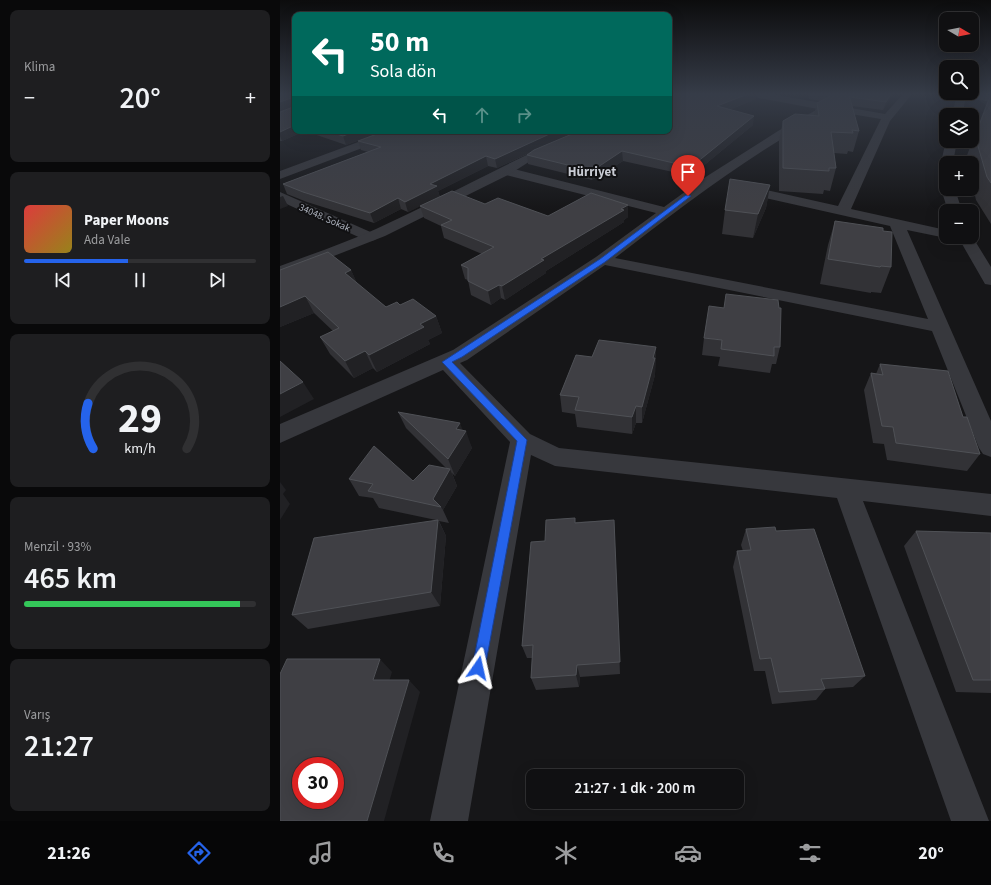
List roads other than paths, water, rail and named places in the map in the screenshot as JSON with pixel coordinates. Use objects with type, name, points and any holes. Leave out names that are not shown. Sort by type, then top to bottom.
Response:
[{"type":"street","points":[[280,434],[460,355],[602,260],[708,181],[783,132]]},
{"type":"street","points":[[843,210],[881,132]]},
{"type":"street","points":[[280,176],[390,134]]},
{"type":"street","points":[[280,272],[370,237],[506,171],[532,156],[581,134]]},
{"type":"street","points":[[506,171],[668,212]]},
{"type":"street","points":[[708,181],[939,232]]},
{"type":"street","name":"34048. Sokak","points":[[280,196],[370,237]]},
{"type":"street","points":[[896,222],[991,448]]},
{"type":"street","points":[[968,244],[991,280]]},
{"type":"street","points":[[602,260],[940,327]]},
{"type":"street","points":[[446,362],[522,440],[555,457],[991,505]]},
{"type":"street","points":[[449,821],[522,440]]},
{"type":"street","points":[[846,489],[970,821]]},
{"type":"district","name":"Hürriyet","points":[[592,171]]}]
